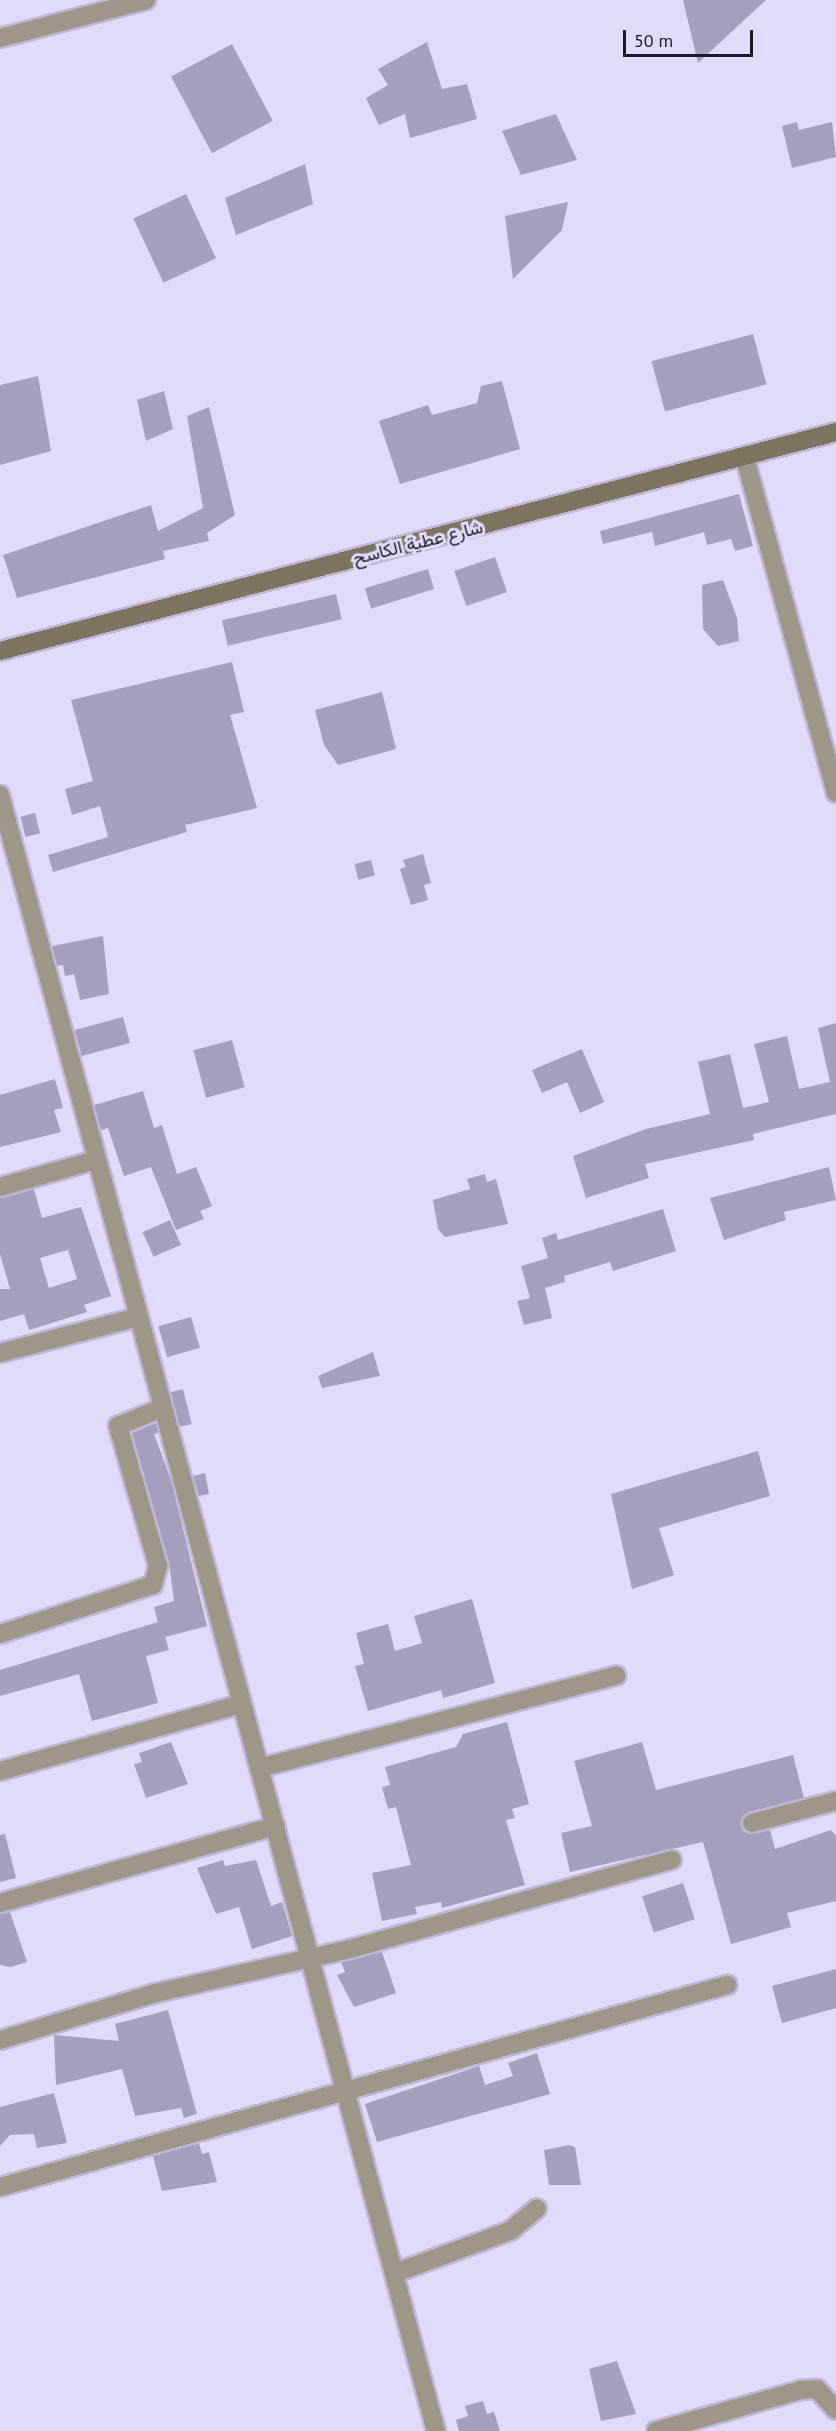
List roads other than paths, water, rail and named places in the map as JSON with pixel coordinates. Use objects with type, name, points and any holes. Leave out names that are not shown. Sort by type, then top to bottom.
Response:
[{"type":"street","points":[[0,38],[146,0]]},
{"type":"street","name":"شارع عطية الكاسح","points":[[0,651],[746,458],[836,432]]},
{"type":"street","points":[[746,458],[836,793]]},
{"type":"street","points":[[0,795],[308,1958],[348,2093],[436,2431]]},
{"type":"street","points":[[0,1187],[96,1160]]},
{"type":"street","points":[[0,1353],[138,1317]]},
{"type":"street","points":[[0,1634],[153,1585],[158,1566],[118,1426],[162,1408]]},
{"type":"street","points":[[259,1768],[616,1676]]},
{"type":"street","points":[[0,1771],[242,1704]]},
{"type":"street","points":[[752,1823],[836,1801]]},
{"type":"street","points":[[0,1903],[274,1826]]},
{"type":"street","points":[[0,2040],[156,1993],[308,1958],[672,1860]]},
{"type":"street","points":[[0,2187],[348,2093],[726,1986]]},
{"type":"street","points":[[395,2273],[510,2231],[537,2208]]},
{"type":"street","points":[[656,2431],[801,2390],[817,2389],[836,2410]]}]
